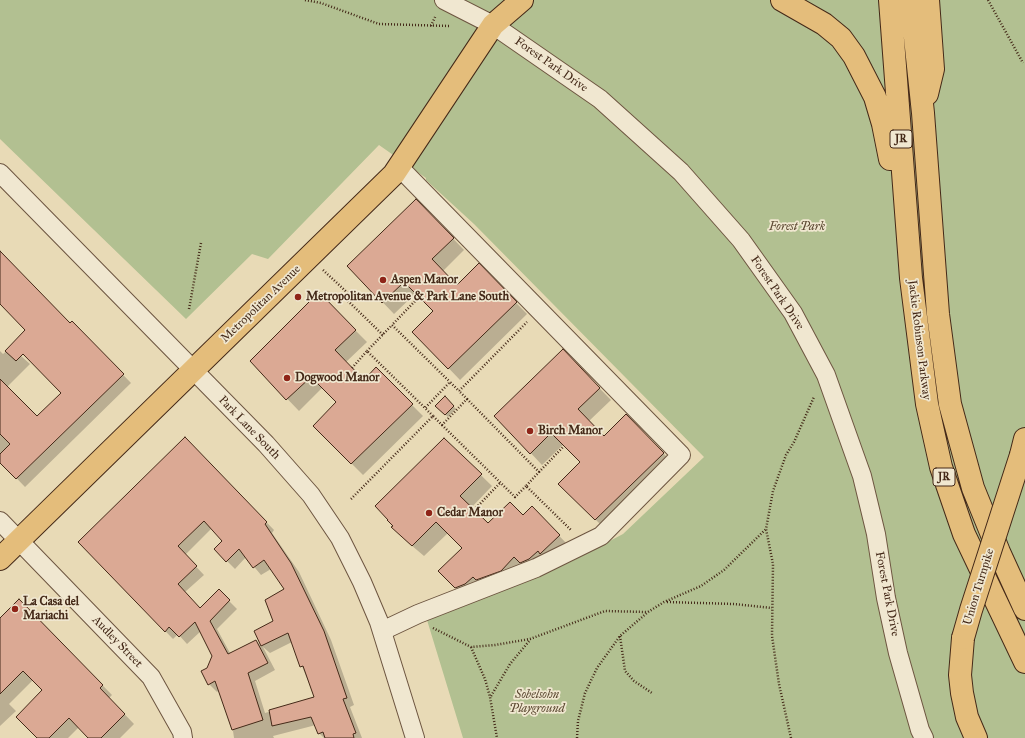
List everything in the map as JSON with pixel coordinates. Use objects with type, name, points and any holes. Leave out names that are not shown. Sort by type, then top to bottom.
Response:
[{"type":"main road","name":"Metropolitan Avenue","points":[[493,25],[498,0]]},
{"type":"main road","name":"Metropolitan Avenue","points":[[0,559],[394,174],[493,25],[522,0]]},
{"type":"main road","points":[[782,0],[808,13],[832,30],[854,56],[868,80],[876,102],[887,142],[911,278]]},
{"type":"main road","name":"Jackie Robinson Parkway","points":[[890,0],[911,278],[924,390],[945,480],[967,541],[1025,662]]},
{"type":"main road","name":"Jackie Robinson Parkway","points":[[911,0],[923,113],[938,314],[950,404],[966,466],[976,497],[1025,609]]},
{"type":"main road","points":[[923,113],[933,69],[928,0]]},
{"type":"main road","name":"Union Turnpike","points":[[976,738],[967,717],[962,693],[960,675],[963,638],[1023,447]]},
{"type":"street","name":"Forest Park Drive","points":[[444,0],[493,25],[600,98],[681,172],[741,240],[793,313],[826,375],[862,476],[876,534],[886,598],[898,653],[920,730],[924,738]]},
{"type":"street","points":[[382,631],[418,614],[536,568],[601,536],[681,455],[398,166]]},
{"type":"street","name":"Park Lane South","points":[[0,173],[266,444],[311,496],[340,538],[362,582],[382,631],[415,738]]},
{"type":"street","name":"Audley Street","points":[[0,521],[151,677],[184,738]]},
{"type":"path","points":[[306,0],[321,3],[379,24],[450,26]]},
{"type":"path","points":[[988,0],[1023,63]]},
{"type":"path","points":[[190,309],[201,244]]},
{"type":"path","points":[[327,273],[351,296],[347,300],[383,335]]},
{"type":"path","points":[[352,368],[419,297]]},
{"type":"path","points":[[459,391],[539,310]]},
{"type":"path","points":[[392,325],[539,472]]},
{"type":"path","points":[[367,351],[515,497],[564,446]]},
{"type":"path","points":[[425,408],[450,382]]},
{"type":"path","points":[[791,738],[779,684],[772,636],[774,564],[766,529],[773,491],[786,455],[802,426],[814,396]]},
{"type":"path","points":[[442,425],[467,399]]},
{"type":"path","points":[[351,499],[433,416]]},
{"type":"path","points":[[474,510],[500,483]]},
{"type":"path","points":[[527,485],[526,486],[585,544]]},
{"type":"path","points":[[577,738],[578,721],[585,693],[597,668],[620,636],[648,612],[664,602],[701,586],[724,570],[766,529]]},
{"type":"path","points":[[664,602],[734,604],[772,608]]},
{"type":"path","points":[[429,626],[471,647],[531,639],[605,611],[648,612]]},
{"type":"path","points":[[620,636],[621,652],[625,671],[634,681],[652,693]]},
{"type":"path","points":[[490,697],[510,664],[531,639]]},
{"type":"path","points":[[471,647],[485,679],[490,697],[497,738]]},
{"type":"green space","name":"Forest Park","points":[[0,0],[1025,0],[1025,738],[463,738],[427,620],[568,563],[623,534],[704,457],[474,224],[426,180],[426,178],[379,145],[268,259],[252,254],[186,319],[0,139]]},
{"type":"building","name":"Aspen Manor","points":[[416,199],[454,238],[432,259],[457,285],[479,263],[517,302],[448,369],[412,332],[433,311],[404,282],[382,303],[347,266]]},
{"type":"building","points":[[0,251],[70,323],[72,321],[124,374],[16,479],[0,463],[0,454],[10,444],[0,434],[0,379],[37,416],[61,393],[23,354],[16,361],[5,351],[25,330],[0,304]]},
{"type":"building","name":"Dogwood Manor","points":[[319,292],[356,330],[335,350],[364,380],[376,367],[413,404],[351,464],[313,426],[336,402],[311,377],[286,400],[250,361]]},
{"type":"building","name":"Birch Manor","points":[[563,349],[600,388],[578,409],[604,436],[626,414],[664,453],[595,520],[558,484],[580,462],[551,433],[530,454],[494,416]]},
{"type":"building","points":[[445,396],[454,406],[445,415],[435,406]]},
{"type":"building","points":[[185,437],[267,522],[265,524],[291,563],[324,631],[347,698],[343,699],[356,733],[353,734],[354,738],[325,738],[323,732],[318,734],[311,717],[272,726],[269,710],[314,697],[303,666],[300,667],[288,633],[261,646],[254,631],[273,621],[265,600],[284,589],[264,560],[253,568],[239,549],[226,562],[214,549],[222,541],[204,521],[178,546],[197,566],[178,584],[200,608],[219,589],[230,600],[210,621],[228,654],[256,640],[268,663],[248,673],[263,720],[232,730],[215,681],[208,685],[201,671],[207,668],[212,656],[195,622],[179,637],[169,627],[165,632],[78,542]]},
{"type":"building","name":"Cedar Manor","points":[[444,438],[482,474],[460,496],[488,523],[510,502],[523,515],[532,506],[560,535],[540,554],[538,551],[529,559],[520,563],[514,557],[501,571],[476,580],[473,577],[465,584],[455,588],[438,571],[462,548],[436,522],[412,546],[391,527],[393,526],[375,506]]},
{"type":"building","points":[[19,599],[103,685],[100,688],[125,714],[101,738],[88,738],[69,718],[49,738],[37,738],[16,717],[42,690],[23,671],[0,694],[0,618]]},
{"type":"place","name":"Aspen Manor","points":[[383,280]]},
{"type":"place","name":"Metropolitan Avenue & Park Lane South","points":[[298,297]]},
{"type":"place","name":"Dogwood Manor","points":[[287,378]]},
{"type":"place","name":"Birch Manor","points":[[530,431]]},
{"type":"place","name":"Cedar Manor","points":[[429,513]]},
{"type":"place","name":"La Casa del Mariachi","points":[[15,609]]},
{"type":"park label","name":"Sobelsohn Playground","points":[[537,702]]}]
